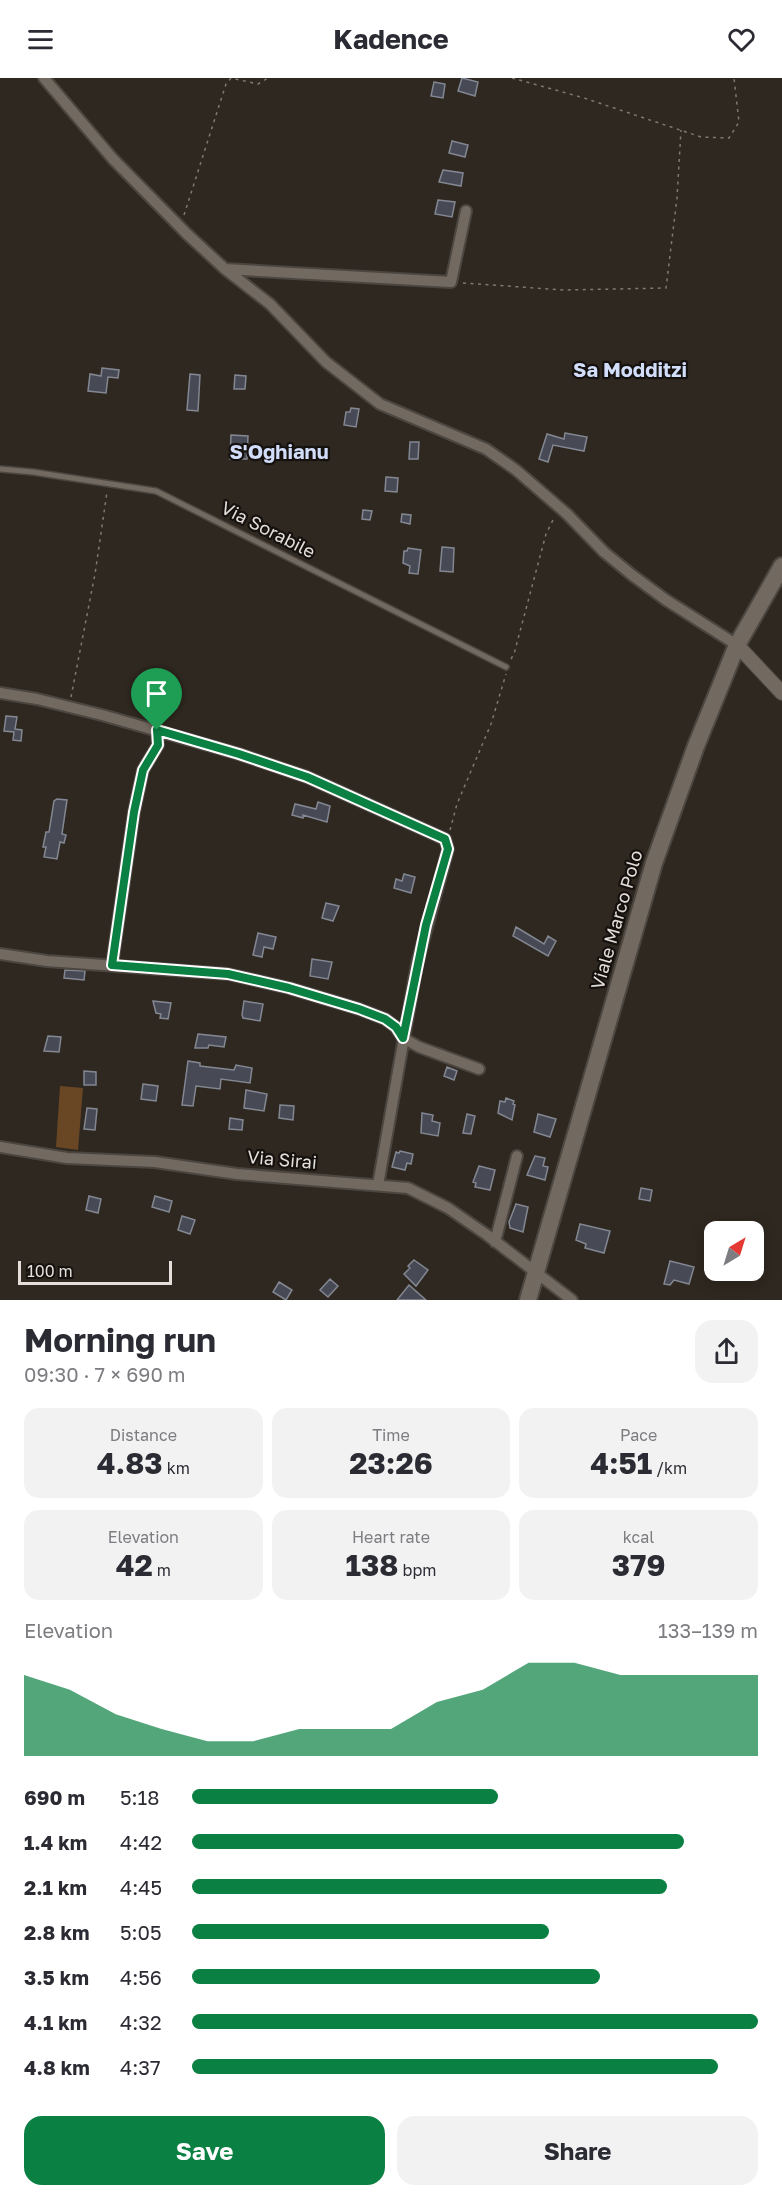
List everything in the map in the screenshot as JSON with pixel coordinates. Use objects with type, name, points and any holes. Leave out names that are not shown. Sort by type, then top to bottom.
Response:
[{"type":"main road","name":"Viale Marco Polo","points":[[528,1300],[654,863],[696,746],[737,645],[782,566]]},
{"type":"street","points":[[44,78],[112,159],[225,269],[270,304],[326,362],[380,404],[486,449],[516,470],[632,575],[666,600],[737,645],[782,693]]},
{"type":"street","points":[[225,269],[451,282],[466,211]]},
{"type":"street","points":[[0,693],[70,707],[239,754],[307,777],[445,839],[448,849],[426,925],[403,1038],[378,1185]]},
{"type":"street","points":[[112,965],[134,812],[143,770],[158,745],[157,730]]},
{"type":"street","points":[[0,954],[47,961],[228,974],[289,988],[385,1019],[396,1027],[403,1038],[418,1047],[479,1069]]},
{"type":"street","name":"Via Sirai","points":[[0,1147],[67,1158],[155,1162],[237,1174],[408,1188],[448,1208],[572,1300]]},
{"type":"street","points":[[495,1242],[517,1156]]},
{"type":"lane","name":"Via Sorabile","points":[[0,470],[33,472],[156,491],[506,667]]},
{"type":"path","points":[[180,227],[226,84],[231,78],[258,84],[268,78]]},
{"type":"path","points":[[512,78],[585,98],[701,137],[729,138],[739,122],[734,78]]},
{"type":"path","points":[[451,282],[564,290],[666,288],[677,198],[681,130]]},
{"type":"path","points":[[70,707],[109,484]]},
{"type":"shaded area","points":[[60,1086],[83,1088],[78,1150],[56,1147]]},
{"type":"building","points":[[462,78],[478,82],[475,96],[458,91]]},
{"type":"building","points":[[434,82],[445,84],[443,98],[431,96]]},
{"type":"building","points":[[452,141],[468,145],[465,157],[449,153]]},
{"type":"building","points":[[443,170],[463,173],[461,186],[439,182]]},
{"type":"building","points":[[438,200],[455,202],[452,217],[435,214]]},
{"type":"building","points":[[102,368],[119,370],[118,378],[108,377],[106,393],[88,391],[90,374],[101,376]]},
{"type":"building","points":[[190,374],[200,375],[198,411],[187,410]]},
{"type":"building","points":[[235,375],[246,376],[245,389],[234,389]]},
{"type":"building","points":[[351,408],[359,409],[356,427],[344,425],[346,412],[350,412]]},
{"type":"building","points":[[565,433],[587,437],[584,451],[553,445],[548,462],[539,459],[547,434],[564,439]]},
{"type":"building","points":[[231,435],[248,436],[247,459],[230,459]]},
{"type":"building","points":[[410,442],[419,442],[418,459],[409,459]]},
{"type":"building","points":[[386,477],[398,478],[397,492],[385,491]]},
{"type":"building","points":[[363,510],[372,511],[370,520],[362,519]]},
{"type":"building","points":[[402,514],[411,515],[410,524],[401,522]]},
{"type":"building","points":[[442,547],[454,548],[453,572],[440,571]]},
{"type":"building","points":[[408,548],[421,550],[418,574],[409,573],[410,566],[403,563],[404,551]]},
{"type":"building","points":[[6,716],[17,717],[15,729],[22,730],[21,741],[13,740],[14,732],[4,731]]},
{"type":"building","points":[[67,800],[62,834],[66,835],[64,843],[60,842],[57,859],[44,857],[46,847],[43,847],[46,832],[49,832],[54,801]]},
{"type":"building","points":[[318,802],[330,806],[327,822],[303,815],[303,818],[292,815],[295,804],[316,809]]},
{"type":"building","points":[[404,874],[415,877],[411,893],[394,888],[396,879],[402,881]]},
{"type":"building","points":[[326,903],[339,906],[333,921],[322,918]]},
{"type":"building","points":[[516,927],[544,944],[548,936],[556,941],[548,956],[513,936]]},
{"type":"building","points":[[258,933],[276,937],[273,949],[264,947],[262,957],[253,955]]},
{"type":"building","points":[[312,959],[332,962],[328,979],[310,976]]},
{"type":"building","points":[[65,970],[85,971],[84,980],[64,978]]},
{"type":"building","points":[[153,1001],[171,1003],[168,1019],[160,1018],[161,1014],[156,1013]]},
{"type":"building","points":[[244,1001],[263,1004],[260,1021],[243,1018]]},
{"type":"building","points":[[198,1034],[226,1037],[224,1047],[209,1045],[208,1048],[195,1048]]},
{"type":"building","points":[[48,1036],[61,1037],[59,1052],[44,1051]]},
{"type":"building","points":[[188,1061],[200,1063],[200,1066],[234,1070],[236,1065],[252,1068],[250,1083],[221,1079],[220,1089],[196,1086],[193,1106],[182,1105]]},
{"type":"building","points":[[447,1067],[457,1071],[454,1080],[444,1076]]},
{"type":"building","points":[[84,1071],[96,1072],[96,1085],[84,1085]]},
{"type":"building","points":[[143,1084],[158,1086],[156,1101],[141,1099]]},
{"type":"building","points":[[246,1090],[267,1094],[264,1111],[244,1108]]},
{"type":"building","points":[[506,1098],[514,1101],[512,1120],[498,1113],[500,1101],[505,1102]]},
{"type":"building","points":[[280,1105],[294,1106],[293,1120],[279,1118]]},
{"type":"building","points":[[87,1108],[97,1109],[95,1130],[84,1129]]},
{"type":"building","points":[[422,1113],[433,1115],[432,1121],[440,1123],[438,1136],[421,1133]]},
{"type":"building","points":[[467,1114],[475,1116],[471,1134],[463,1133]]},
{"type":"building","points":[[538,1114],[556,1119],[550,1137],[534,1132]]},
{"type":"building","points":[[230,1118],[243,1120],[242,1130],[229,1129]]},
{"type":"building","points":[[396,1152],[413,1154],[411,1164],[407,1163],[405,1170],[392,1167]]},
{"type":"building","points":[[535,1156],[545,1158],[543,1166],[548,1167],[545,1180],[527,1175]]},
{"type":"building","points":[[479,1166],[495,1170],[490,1190],[475,1187],[476,1183],[473,1182]]},
{"type":"building","points":[[641,1188],[652,1190],[650,1201],[639,1199]]},
{"type":"building","points":[[89,1196],[101,1199],[98,1213],[86,1210]]},
{"type":"building","points":[[155,1196],[172,1201],[169,1212],[152,1207]]},
{"type":"building","points":[[516,1204],[528,1207],[523,1232],[510,1228],[509,1222]]},
{"type":"building","points":[[182,1216],[195,1220],[190,1234],[178,1230]]},
{"type":"building","points":[[580,1224],[610,1231],[604,1253],[585,1248],[586,1244],[576,1240]]},
{"type":"building","points":[[414,1260],[428,1270],[416,1286],[404,1274]]},
{"type":"building","points":[[670,1261],[694,1267],[689,1284],[674,1280],[670,1285],[664,1284]]},
{"type":"building","points":[[330,1279],[338,1286],[328,1297],[320,1290]]},
{"type":"building","points":[[279,1282],[292,1290],[286,1300],[273,1292]]},
{"type":"building","points":[[409,1285],[426,1300],[397,1300]]},
{"type":"district","name":"Sa Modditzi","points":[[630,370]]},
{"type":"district","name":"S'Oghianu","points":[[279,452]]},
{"type":"route","points":[[157,730],[307,777],[445,839],[448,849],[426,925],[403,1038],[396,1027],[385,1019],[289,988],[228,974],[112,965],[134,812],[143,770],[158,745],[157,730]]}]
